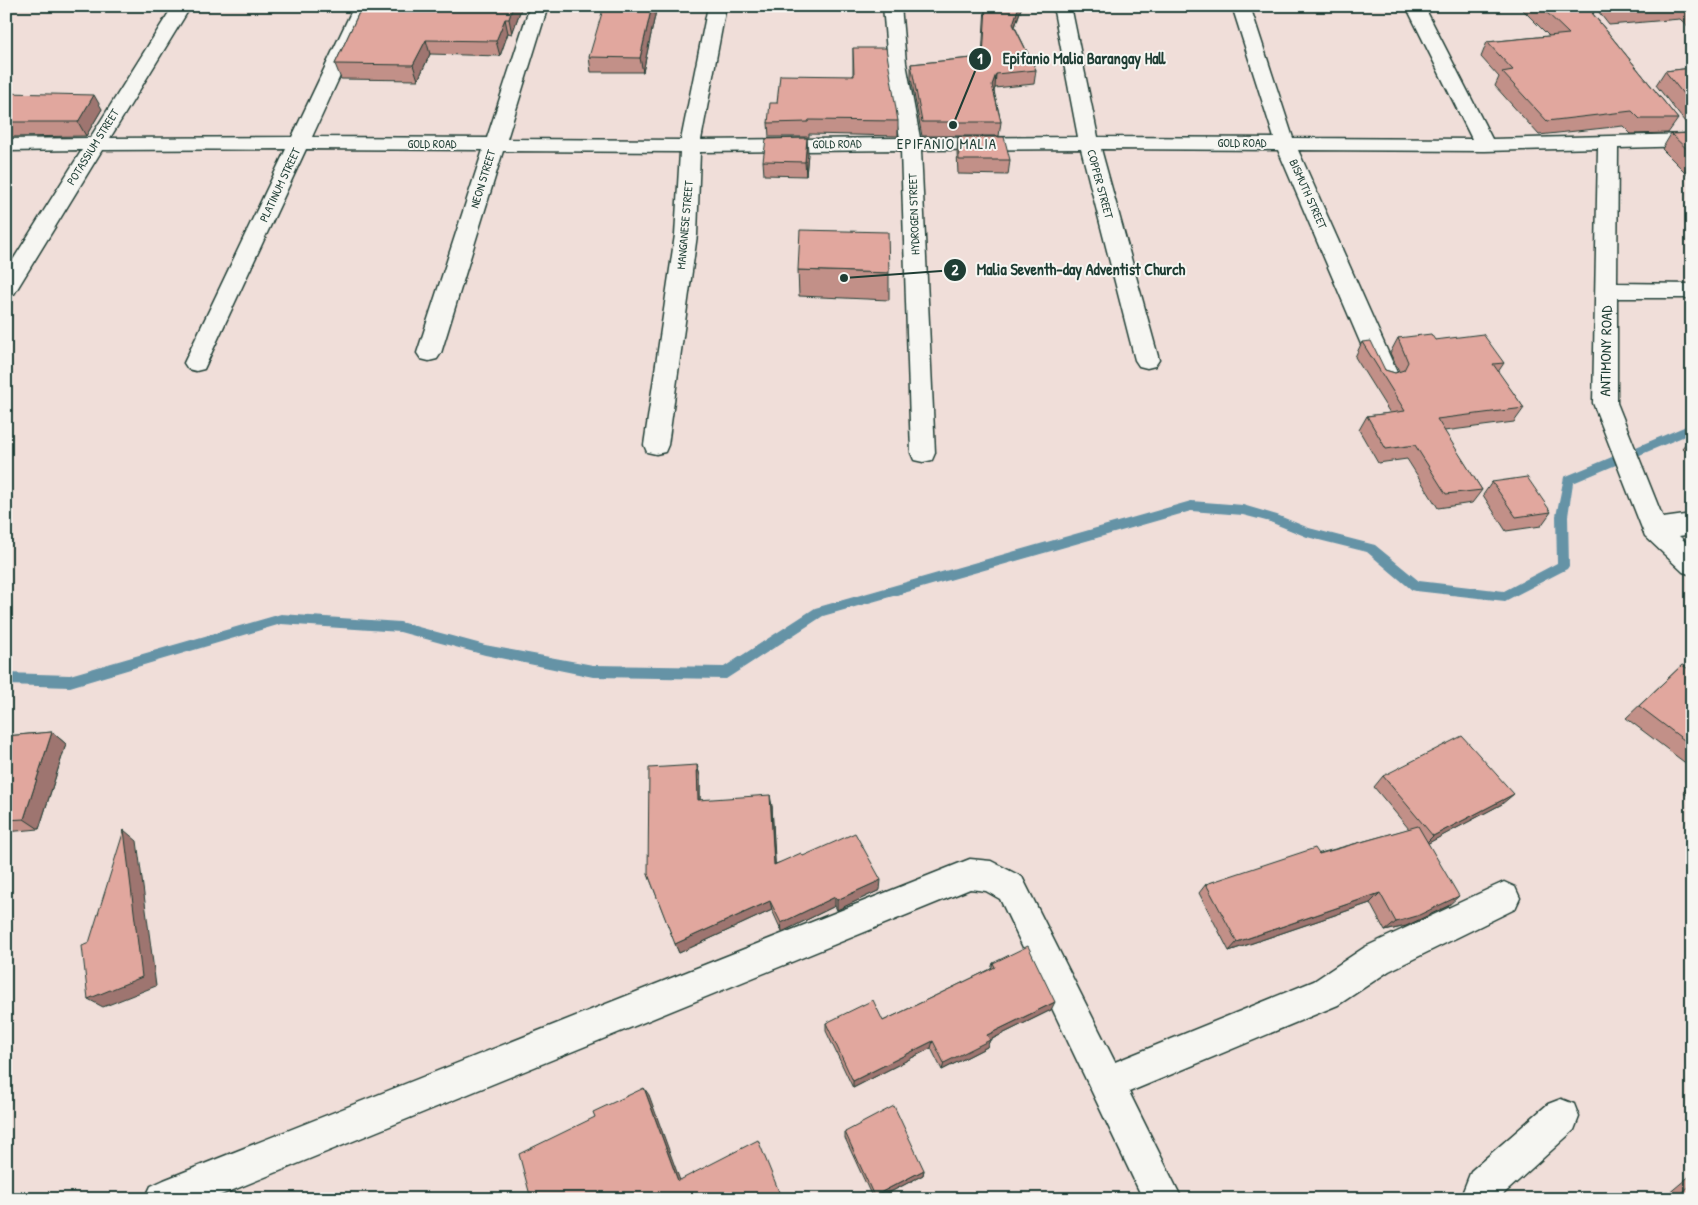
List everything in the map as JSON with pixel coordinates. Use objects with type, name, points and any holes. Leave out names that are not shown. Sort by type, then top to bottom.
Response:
[{"type":"street","name":"POTASSIUM STREET","points":[[6,288],[94,144],[182,6]]},
{"type":"street","name":"PLATINUM STREET","points":[[196,363],[364,6]]},
{"type":"street","name":"NEON STREET","points":[[429,353],[539,6]]},
{"type":"street","name":"MANGANESE STREET","points":[[656,445],[686,235],[690,146],[717,6]]},
{"type":"street","name":"HYDROGEN STREET","points":[[892,6],[896,63],[911,143],[923,453]]},
{"type":"street","name":"COPPER STREET","points":[[1062,6],[1089,143],[1147,360]]},
{"type":"street","name":"BISMUTH STREET","points":[[1241,6],[1286,143],[1387,377]]},
{"type":"street","points":[[1416,6],[1485,145]]},
{"type":"street","points":[[1674,124],[1689,140]]},
{"type":"street","name":"GOLD ROAD","points":[[6,145],[300,143],[690,146],[911,143],[1485,145],[1689,140]]},
{"type":"street","name":"ANTIMONY ROAD","points":[[1608,143],[1608,290],[1604,403],[1654,529],[1692,564]]},
{"type":"street","points":[[1608,290],[1692,291]]},
{"type":"street","points":[[1654,529],[1692,524]]},
{"type":"street","points":[[164,1199],[970,874],[991,876],[1011,888],[1163,1199]]},
{"type":"street","points":[[1106,1083],[1326,992],[1376,959],[1504,898]]},
{"type":"street","points":[[1479,1199],[1484,1184],[1561,1117]]},
{"type":"building","points":[[362,6],[513,6],[509,19],[505,19],[496,41],[426,40],[413,65],[335,64]]},
{"type":"building","points":[[604,6],[652,6],[640,58],[589,57]]},
{"type":"building","points":[[986,6],[1019,6],[1013,24],[1036,70],[996,74],[992,85],[1001,122],[922,122],[911,64],[983,57]]},
{"type":"building","points":[[1540,6],[1589,6],[1594,13],[1592,13],[1678,119],[1640,119],[1632,111],[1547,121],[1502,72],[1513,70],[1487,42],[1569,34]]},
{"type":"building","points":[[1613,6],[1673,6],[1616,11]]},
{"type":"building","points":[[853,48],[886,48],[898,121],[809,120],[808,122],[768,123],[770,103],[777,103],[780,75],[854,76]]},
{"type":"building","points":[[1692,68],[1692,105],[1665,71]]},
{"type":"building","points":[[6,93],[94,95],[78,122],[6,122]]},
{"type":"building","points":[[1692,133],[1692,154],[1671,134]]},
{"type":"building","points":[[958,137],[1004,137],[1010,160],[959,160]]},
{"type":"building","points":[[807,138],[805,162],[763,161],[766,139]]},
{"type":"building","points":[[800,230],[888,232],[889,273],[798,270]]},
{"type":"building","points":[[1431,334],[1435,340],[1483,334],[1504,363],[1493,364],[1524,408],[1437,419],[1482,490],[1446,494],[1415,445],[1386,449],[1367,416],[1405,411],[1362,342],[1371,341],[1385,370],[1395,373],[1404,370],[1408,362],[1398,338]]},
{"type":"building","points":[[1527,477],[1551,512],[1516,517],[1492,482]]},
{"type":"building","points":[[1682,665],[1692,671],[1692,746],[1639,706]]},
{"type":"building","points":[[52,732],[24,819],[6,820],[6,736]]},
{"type":"building","points":[[1462,736],[1514,794],[1433,836],[1383,776]]},
{"type":"building","points":[[697,765],[698,800],[770,795],[774,865],[801,853],[803,856],[855,833],[881,880],[837,900],[835,897],[781,923],[770,901],[675,944],[648,874],[649,768]]},
{"type":"building","points":[[1418,826],[1459,896],[1417,916],[1396,922],[1380,893],[1237,942],[1206,884],[1315,848],[1319,854]]},
{"type":"building","points":[[124,830],[142,977],[88,999],[82,946],[89,943]]},
{"type":"building","points":[[1028,946],[1055,1002],[987,1035],[990,1040],[944,1063],[933,1041],[853,1081],[826,1023],[873,1000],[883,1021],[995,967],[993,963]]},
{"type":"building","points":[[644,1088],[678,1181],[758,1140],[782,1199],[531,1199],[519,1154],[595,1117],[593,1112]]},
{"type":"building","points":[[894,1106],[924,1170],[874,1196],[845,1132]]},
{"type":"building","points":[[1692,1184],[1692,1199],[1675,1199]]},
{"type":"waterway","points":[[6,679],[70,681],[281,619],[400,627],[485,650],[593,671],[726,673],[819,612],[1191,506],[1243,510],[1273,518],[1307,532],[1371,548],[1416,586],[1505,596],[1563,566],[1562,516],[1568,480],[1688,430],[1692,424]]},
{"type":"place","name":"Epifanio Malia Barangay Hall","points":[[953,125]]},
{"type":"place","name":"Malia Seventh-day Adventist Church","points":[[844,278]]},
{"type":"district","name":"EPIFANIO MALIA","points":[[947,144]]}]
